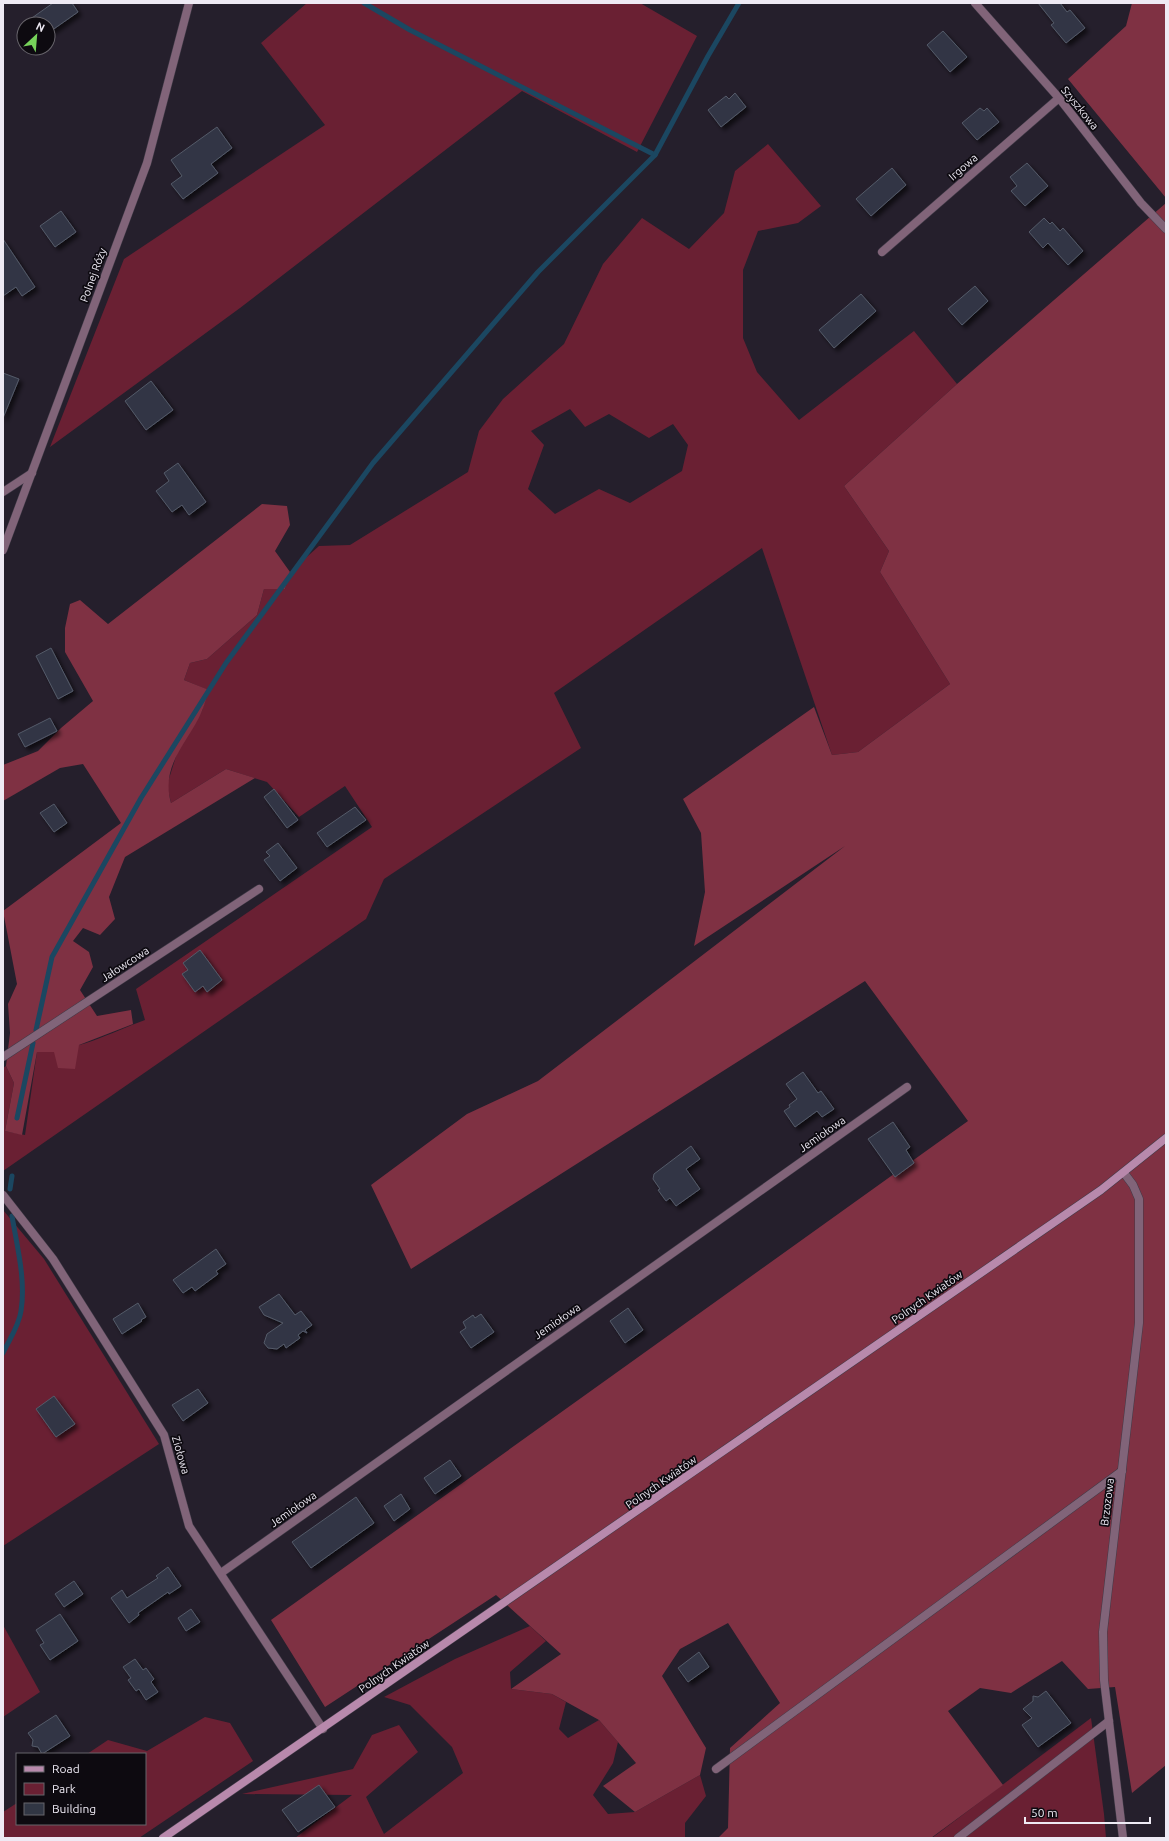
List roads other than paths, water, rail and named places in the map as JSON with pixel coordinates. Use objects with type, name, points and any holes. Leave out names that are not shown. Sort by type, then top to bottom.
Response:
[{"type":"street","name":"Polnej Róży","points":[[3,550],[147,163],[189,3]]},
{"type":"street","name":"Szyszkowa","points":[[975,3],[1059,98],[1141,203],[1166,229]]},
{"type":"street","name":"Irgowa","points":[[882,252],[1059,98]]},
{"type":"street","points":[[3,492],[32,473]]},
{"type":"street","name":"Jałowcowa","points":[[3,1057],[259,889]]},
{"type":"street","name":"Jemiołowa","points":[[221,1573],[906,1087]]},
{"type":"street","name":"Polnych Kwiatów","points":[[163,1838],[323,1729],[1124,1173],[1166,1138]]},
{"type":"street","name":"Brzozowa","points":[[1123,1838],[1104,1680],[1102,1632],[1140,1323],[1139,1199],[1133,1185],[1124,1173]]},
{"type":"street","name":"Ziołowa","points":[[3,1195],[53,1259],[164,1435],[189,1526],[323,1729]]},
{"type":"street","points":[[716,1769],[1122,1471]]},
{"type":"street","points":[[958,1838],[1109,1721]]},
{"type":"waterway","points":[[364,3],[410,30],[655,155],[708,56],[739,3]]},
{"type":"waterway","points":[[36,1030],[52,957],[141,798],[226,663],[373,463],[538,272],[655,155]]},
{"type":"waterway","points":[[17,1118],[33,1043]]},
{"type":"waterway","points":[[10,1189],[12,1176]]},
{"type":"waterway","points":[[3,1353],[14,1333],[20,1317],[22,1299],[22,1275],[12,1216]]}]
